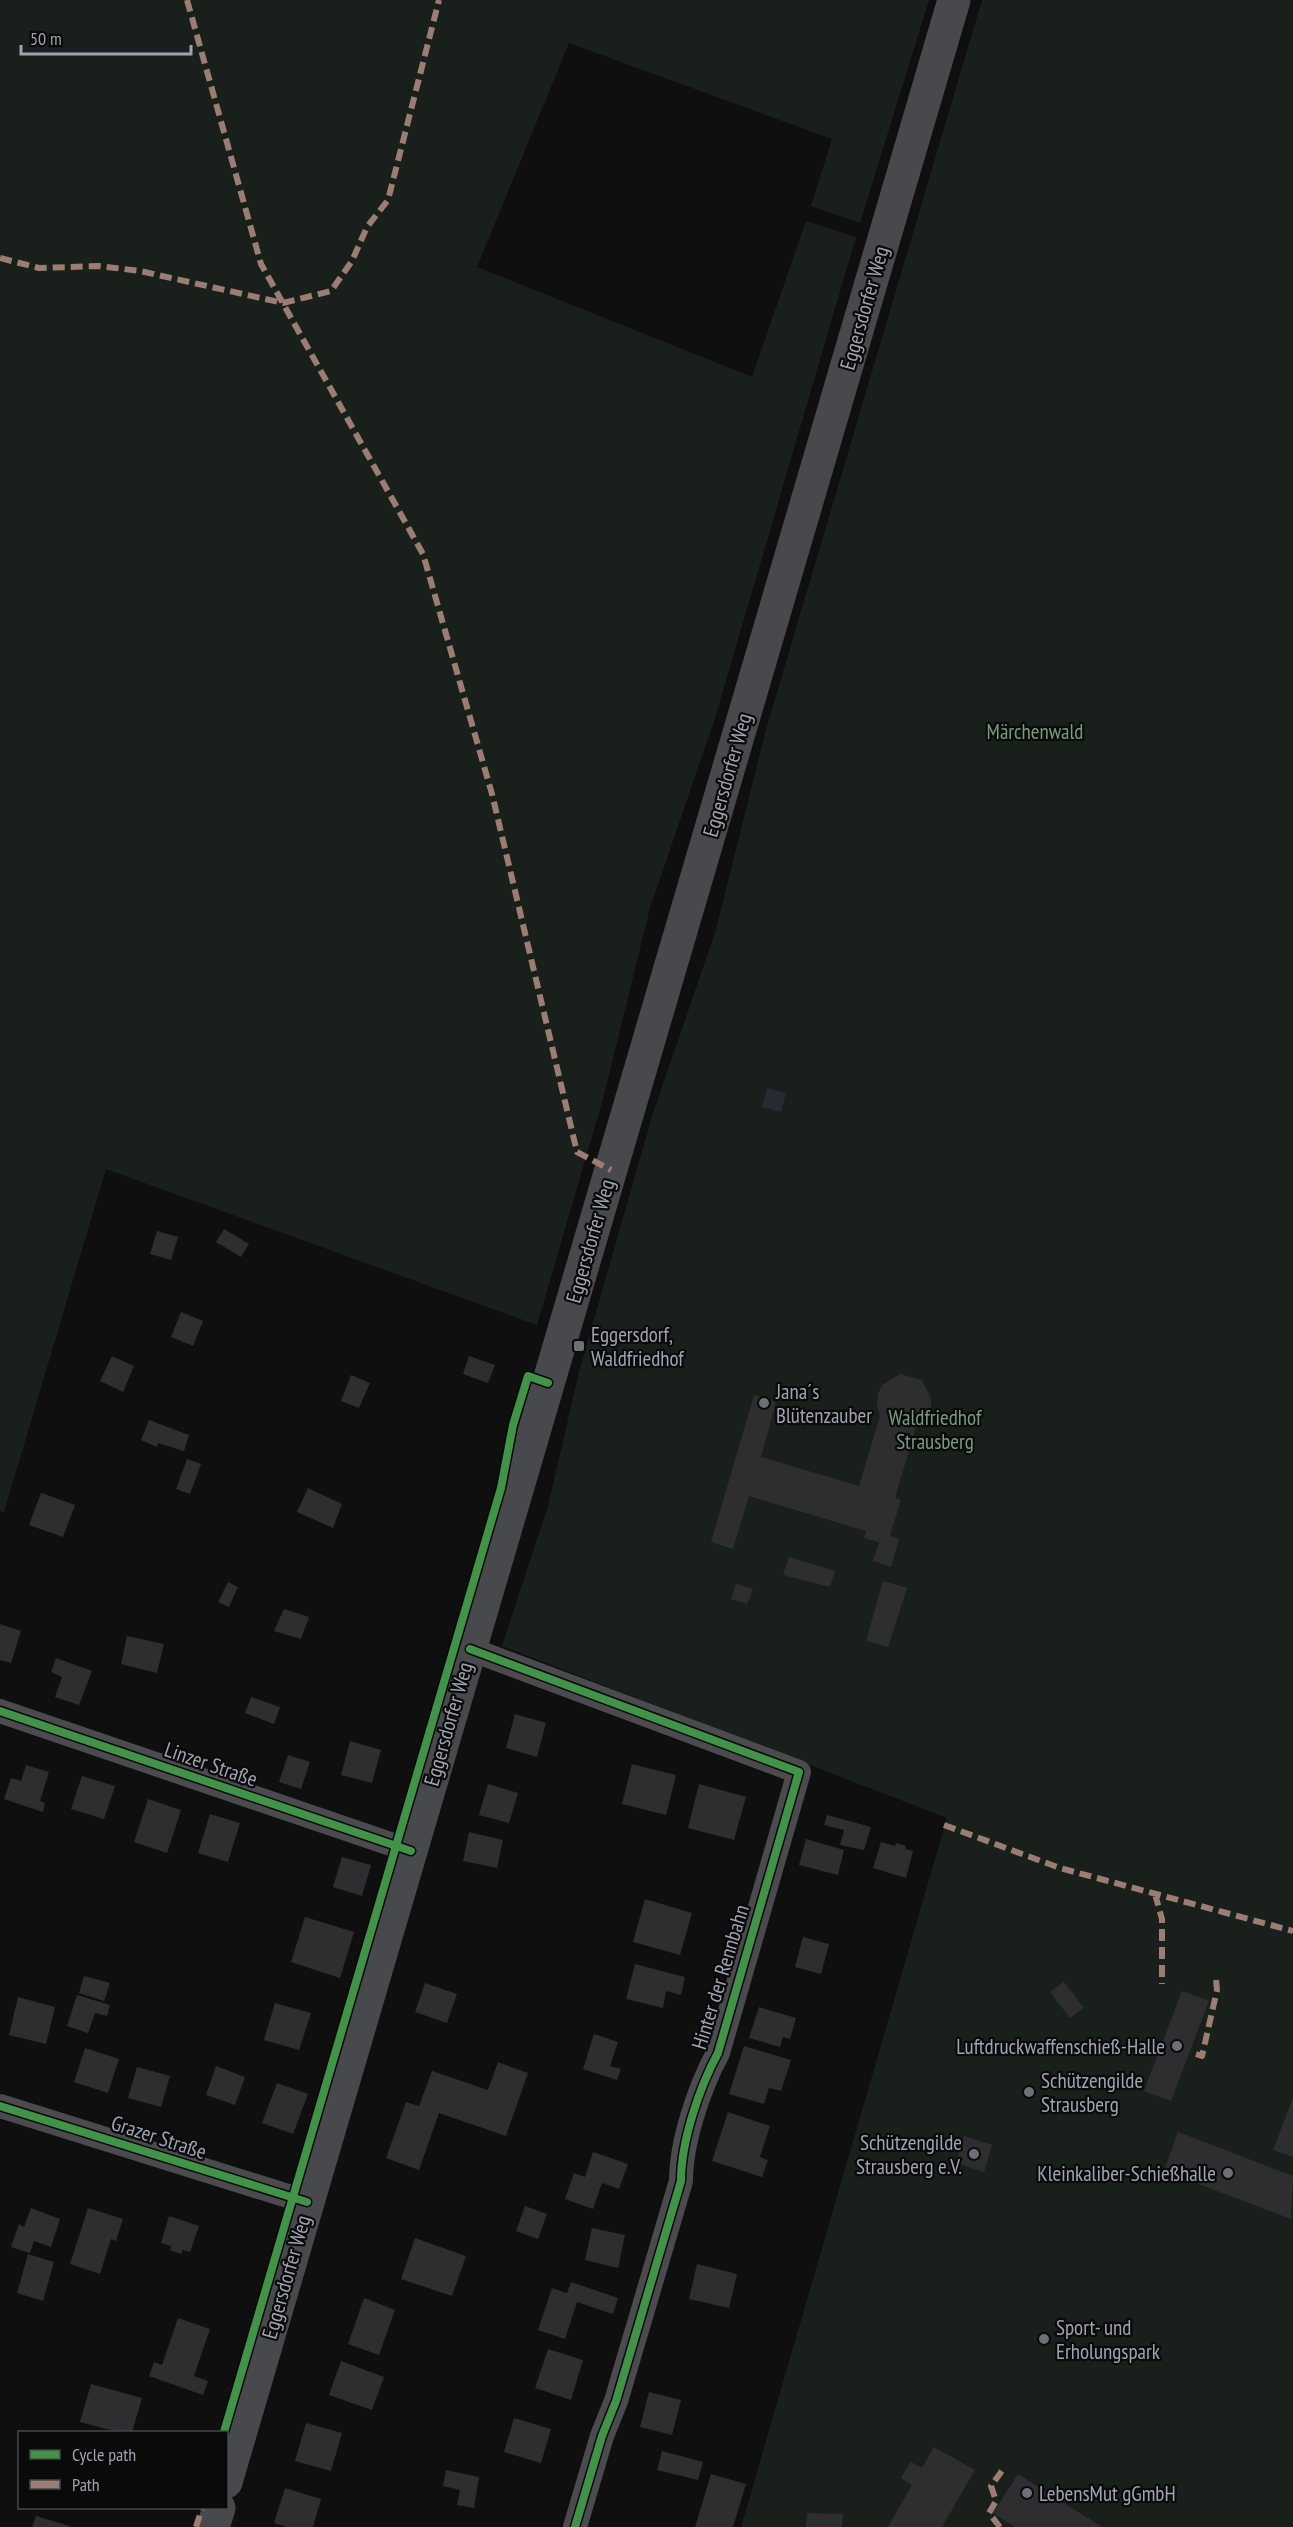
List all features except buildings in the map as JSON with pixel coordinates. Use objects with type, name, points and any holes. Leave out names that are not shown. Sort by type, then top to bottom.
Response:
[{"type":"main road","name":"Eggersdorfer Weg","points":[[228,2475],[954,0]]},
{"type":"main road","points":[[213,2527],[219,2509]]},
{"type":"street","name":"Hinter der Rennbahn","points":[[470,1649],[799,1772],[718,2052],[706,2075],[681,2161],[681,2181],[616,2401],[602,2436],[574,2527]]},
{"type":"street","name":"Linzer Straße","points":[[0,1711],[411,1851]]},
{"type":"street","name":"Grazer Straße","points":[[0,2106],[307,2202]]},
{"type":"green space","points":[[0,0],[929,0],[860,223],[811,206],[832,139],[569,43],[477,267],[752,377],[806,221],[856,237],[715,718],[650,908],[603,1099],[537,1325],[106,1169],[4,1512],[0,1511]]},
{"type":"green space","points":[[982,0],[1293,0],[1293,2527],[741,2527],[947,1818],[502,1646],[548,1506],[579,1372],[653,1113],[715,933],[765,733]]},
{"type":"shaded area","points":[[767,1088],[786,1093],[781,1112],[762,1107]]},
{"type":"marked path","points":[[187,0],[261,264],[423,554],[492,794],[577,1152],[611,1170]]},
{"type":"marked path","points":[[0,258],[39,268],[99,266],[140,271],[283,303],[331,291],[352,261],[367,227],[388,200],[439,0]]},
{"type":"marked path","points":[[944,1825],[1060,1868],[1293,1931]]},
{"type":"marked path","points":[[1155,1894],[1162,1919],[1162,1984]]},
{"type":"marked path","points":[[1196,2054],[1202,2056],[1217,1990],[1216,1980]]},
{"type":"marked path","points":[[1000,2527],[989,2513],[996,2501],[991,2486],[1004,2468]]},
{"type":"marked path","points":[[196,2527],[202,2509]]},
{"type":"cycle path","points":[[224,2431],[501,1488],[513,1425],[528,1376],[548,1383]]},
{"type":"cycle path","points":[[470,1649],[799,1772],[718,2053],[704,2082],[692,2116],[684,2149],[681,2181],[616,2401],[602,2436],[575,2527]]},
{"type":"cycle path","points":[[0,1711],[411,1851]]},
{"type":"cycle path","points":[[0,2106],[307,2202]]},
{"type":"place","name":"Eggersdorf, Waldfriedhof","points":[[579,1346]]},
{"type":"place","name":"Jana´s Blütenzauber","points":[[764,1403]]},
{"type":"place","name":"Luftdruckwaffenschieß-Halle","points":[[1177,2046]]},
{"type":"place","name":"Schützengilde Strausberg","points":[[1029,2092]]},
{"type":"place","name":"Schützengilde Strausberg e.V.","points":[[974,2154]]},
{"type":"place","name":"Kleinkaliber-Schießhalle","points":[[1228,2173]]},
{"type":"place","name":"Sport- und Erholungspark","points":[[1044,2339]]},
{"type":"place","name":"LebensMut gGmbH","points":[[1027,2493]]},
{"type":"park label","name":"Märchenwald","points":[[1035,731]]},
{"type":"park label","name":"Waldfriedhof Strausberg","points":[[935,1429]]}]
